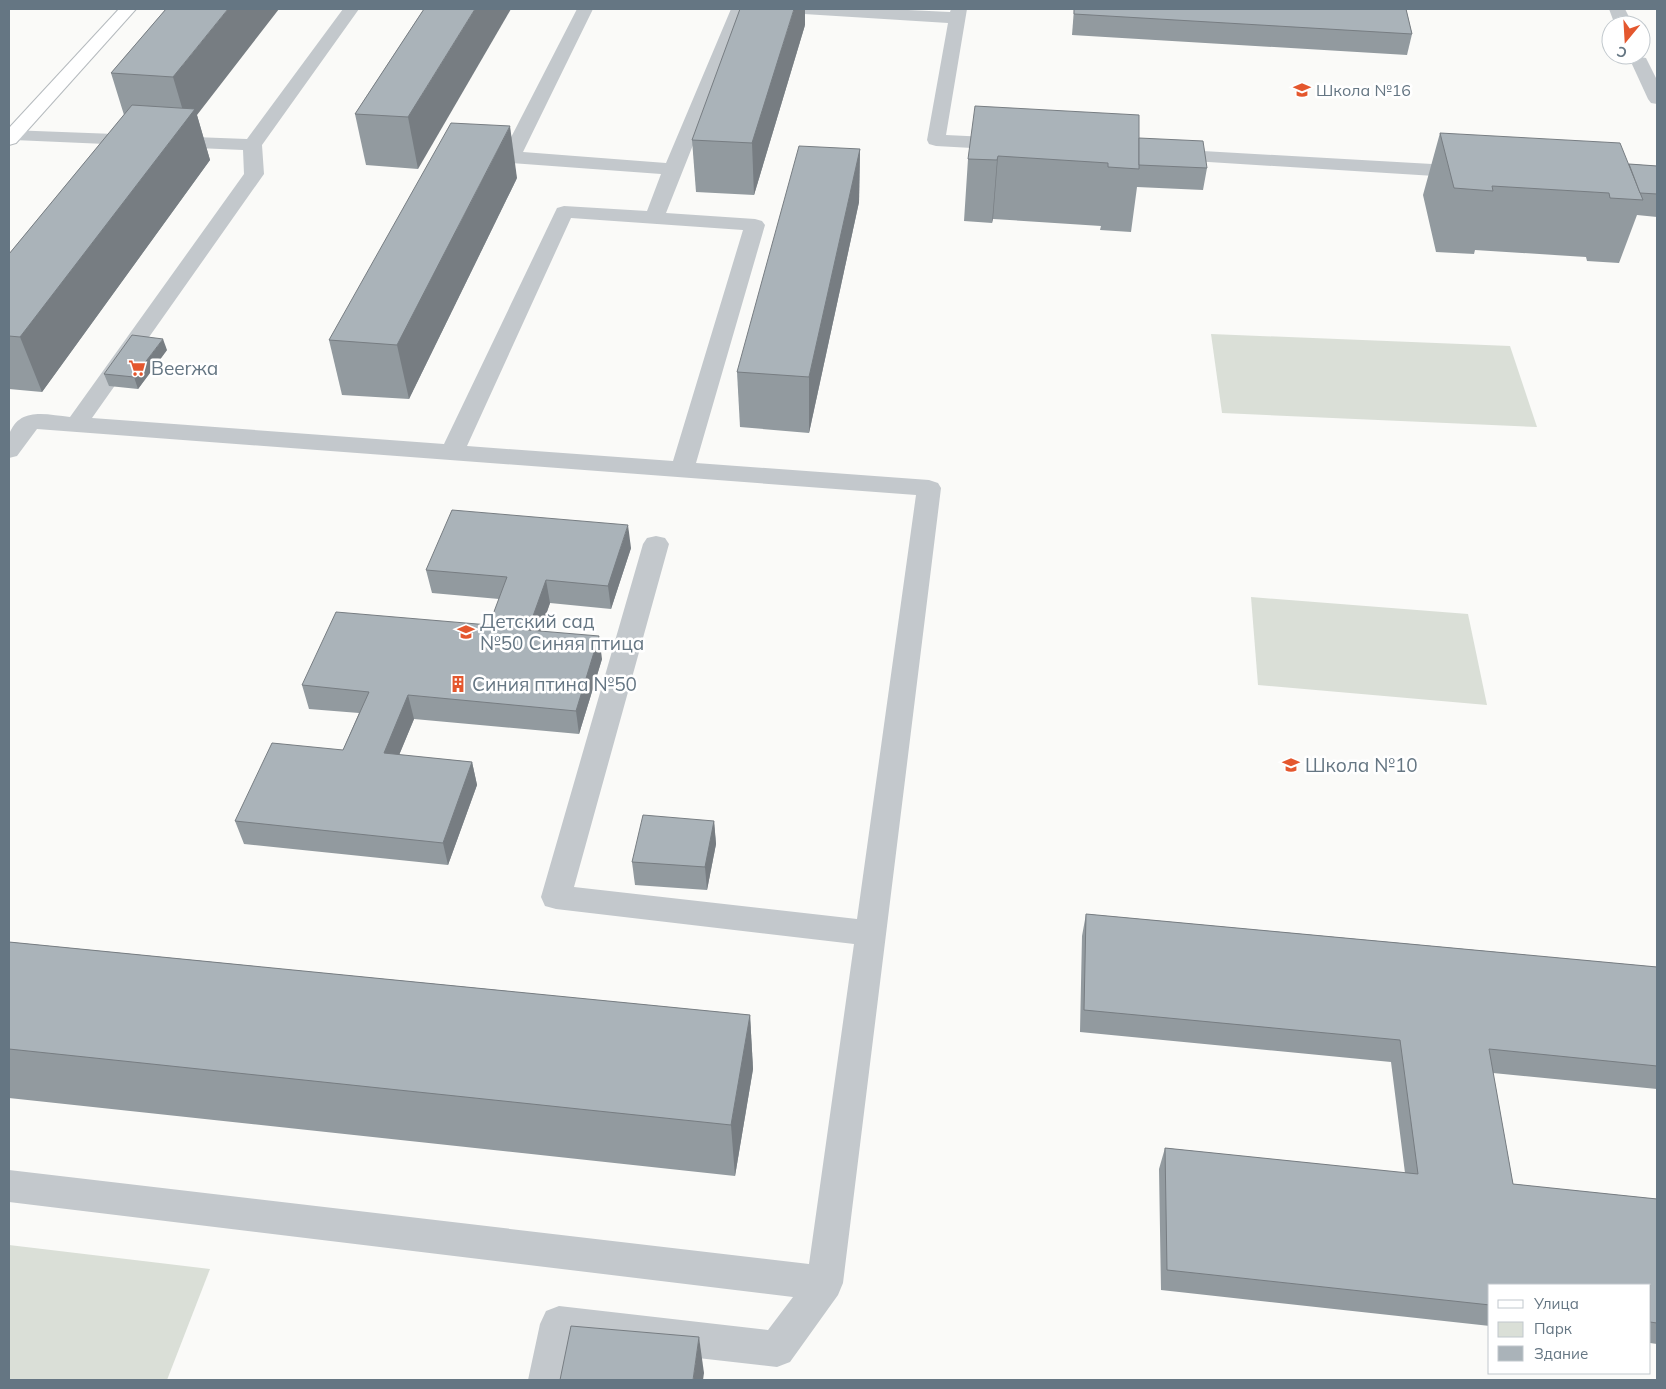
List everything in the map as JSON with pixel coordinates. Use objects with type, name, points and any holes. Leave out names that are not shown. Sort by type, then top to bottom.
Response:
[{"type":"main road","points":[[11,136],[128,9]]},
{"type":"lane","points":[[76,425],[254,174],[252,145],[352,9]]},
{"type":"lane","points":[[585,9],[511,157],[673,169]]},
{"type":"lane","points":[[654,218],[739,9]]},
{"type":"lane","points":[[804,9],[958,13],[936,140],[1026,146]]},
{"type":"lane","points":[[1647,65],[1657,99]]},
{"type":"lane","points":[[11,136],[252,145]]},
{"type":"lane","points":[[1145,153],[1480,173]]},
{"type":"lane","points":[[452,452],[564,212],[755,225],[682,469]]},
{"type":"lane","points":[[9,451],[31,421],[929,488],[825,1283],[777,1349],[559,1324],[547,1380]]},
{"type":"lane","points":[[656,544],[556,897],[871,933]]},
{"type":"lane","points":[[9,1186],[825,1283]]},
{"type":"green space","points":[[1211,334],[1510,346],[1537,427],[1222,413]]},
{"type":"green space","points":[[1251,597],[1468,614],[1487,705],[1258,685]]},
{"type":"green space","points":[[9,1245],[210,1269],[167,1380],[9,1380]]},
{"type":"building","points":[[166,9],[228,9],[173,77],[111,73]]},
{"type":"building","points":[[424,9],[475,9],[408,117],[355,114]]},
{"type":"building","points":[[740,9],[794,9],[752,143],[692,140]]},
{"type":"building","points":[[1074,9],[1406,9],[1412,34],[1074,14]]},
{"type":"building","points":[[132,105],[195,109],[20,337],[9,336],[9,254]]},
{"type":"building","points":[[975,106],[1139,115],[1139,169],[1108,167],[1108,163],[998,156],[997,160],[968,159]]},
{"type":"building","points":[[451,123],[510,126],[397,345],[329,340]]},
{"type":"building","points":[[1440,133],[1620,143],[1643,200],[1610,198],[1609,193],[1492,186],[1493,191],[1454,188]]},
{"type":"building","points":[[1139,138],[1203,141],[1207,168],[1139,165]]},
{"type":"building","points":[[799,146],[860,149],[809,377],[737,372]]},
{"type":"building","points":[[1629,164],[1657,166],[1657,194],[1640,193]]},
{"type":"building","points":[[132,335],[163,339],[134,377],[104,374]]},
{"type":"building","name":"Синия птина №50","points":[[452,510],[628,525],[608,586],[546,580],[528,630],[599,636],[576,711],[408,695],[384,753],[472,762],[443,843],[235,821],[272,743],[343,750],[369,692],[302,685],[336,612],[489,625],[507,577],[426,570]]},
{"type":"building","points":[[643,815],[714,821],[705,867],[632,862]]},
{"type":"building","points":[[1086,914],[1657,967],[1657,1066],[1489,1049],[1513,1184],[1657,1199],[1657,1323],[1651,1322],[1651,1284],[1488,1284],[1488,1305],[1167,1270],[1165,1148],[1418,1174],[1400,1040],[1084,1010]]},
{"type":"building","points":[[9,942],[750,1015],[731,1125],[9,1049]]},
{"type":"building","points":[[571,1326],[699,1337],[693,1380],[560,1380]]},
{"type":"place","name":"Школа №16","points":[[1302,90]]},
{"type":"place","name":"Beerжа","points":[[137,368]]},
{"type":"place","name":"Детский сад №50 Синяя птица","points":[[466,632]]},
{"type":"place","name":"Синия птина №50","points":[[458,684]]},
{"type":"place","name":"Школа №10","points":[[1291,765]]}]
